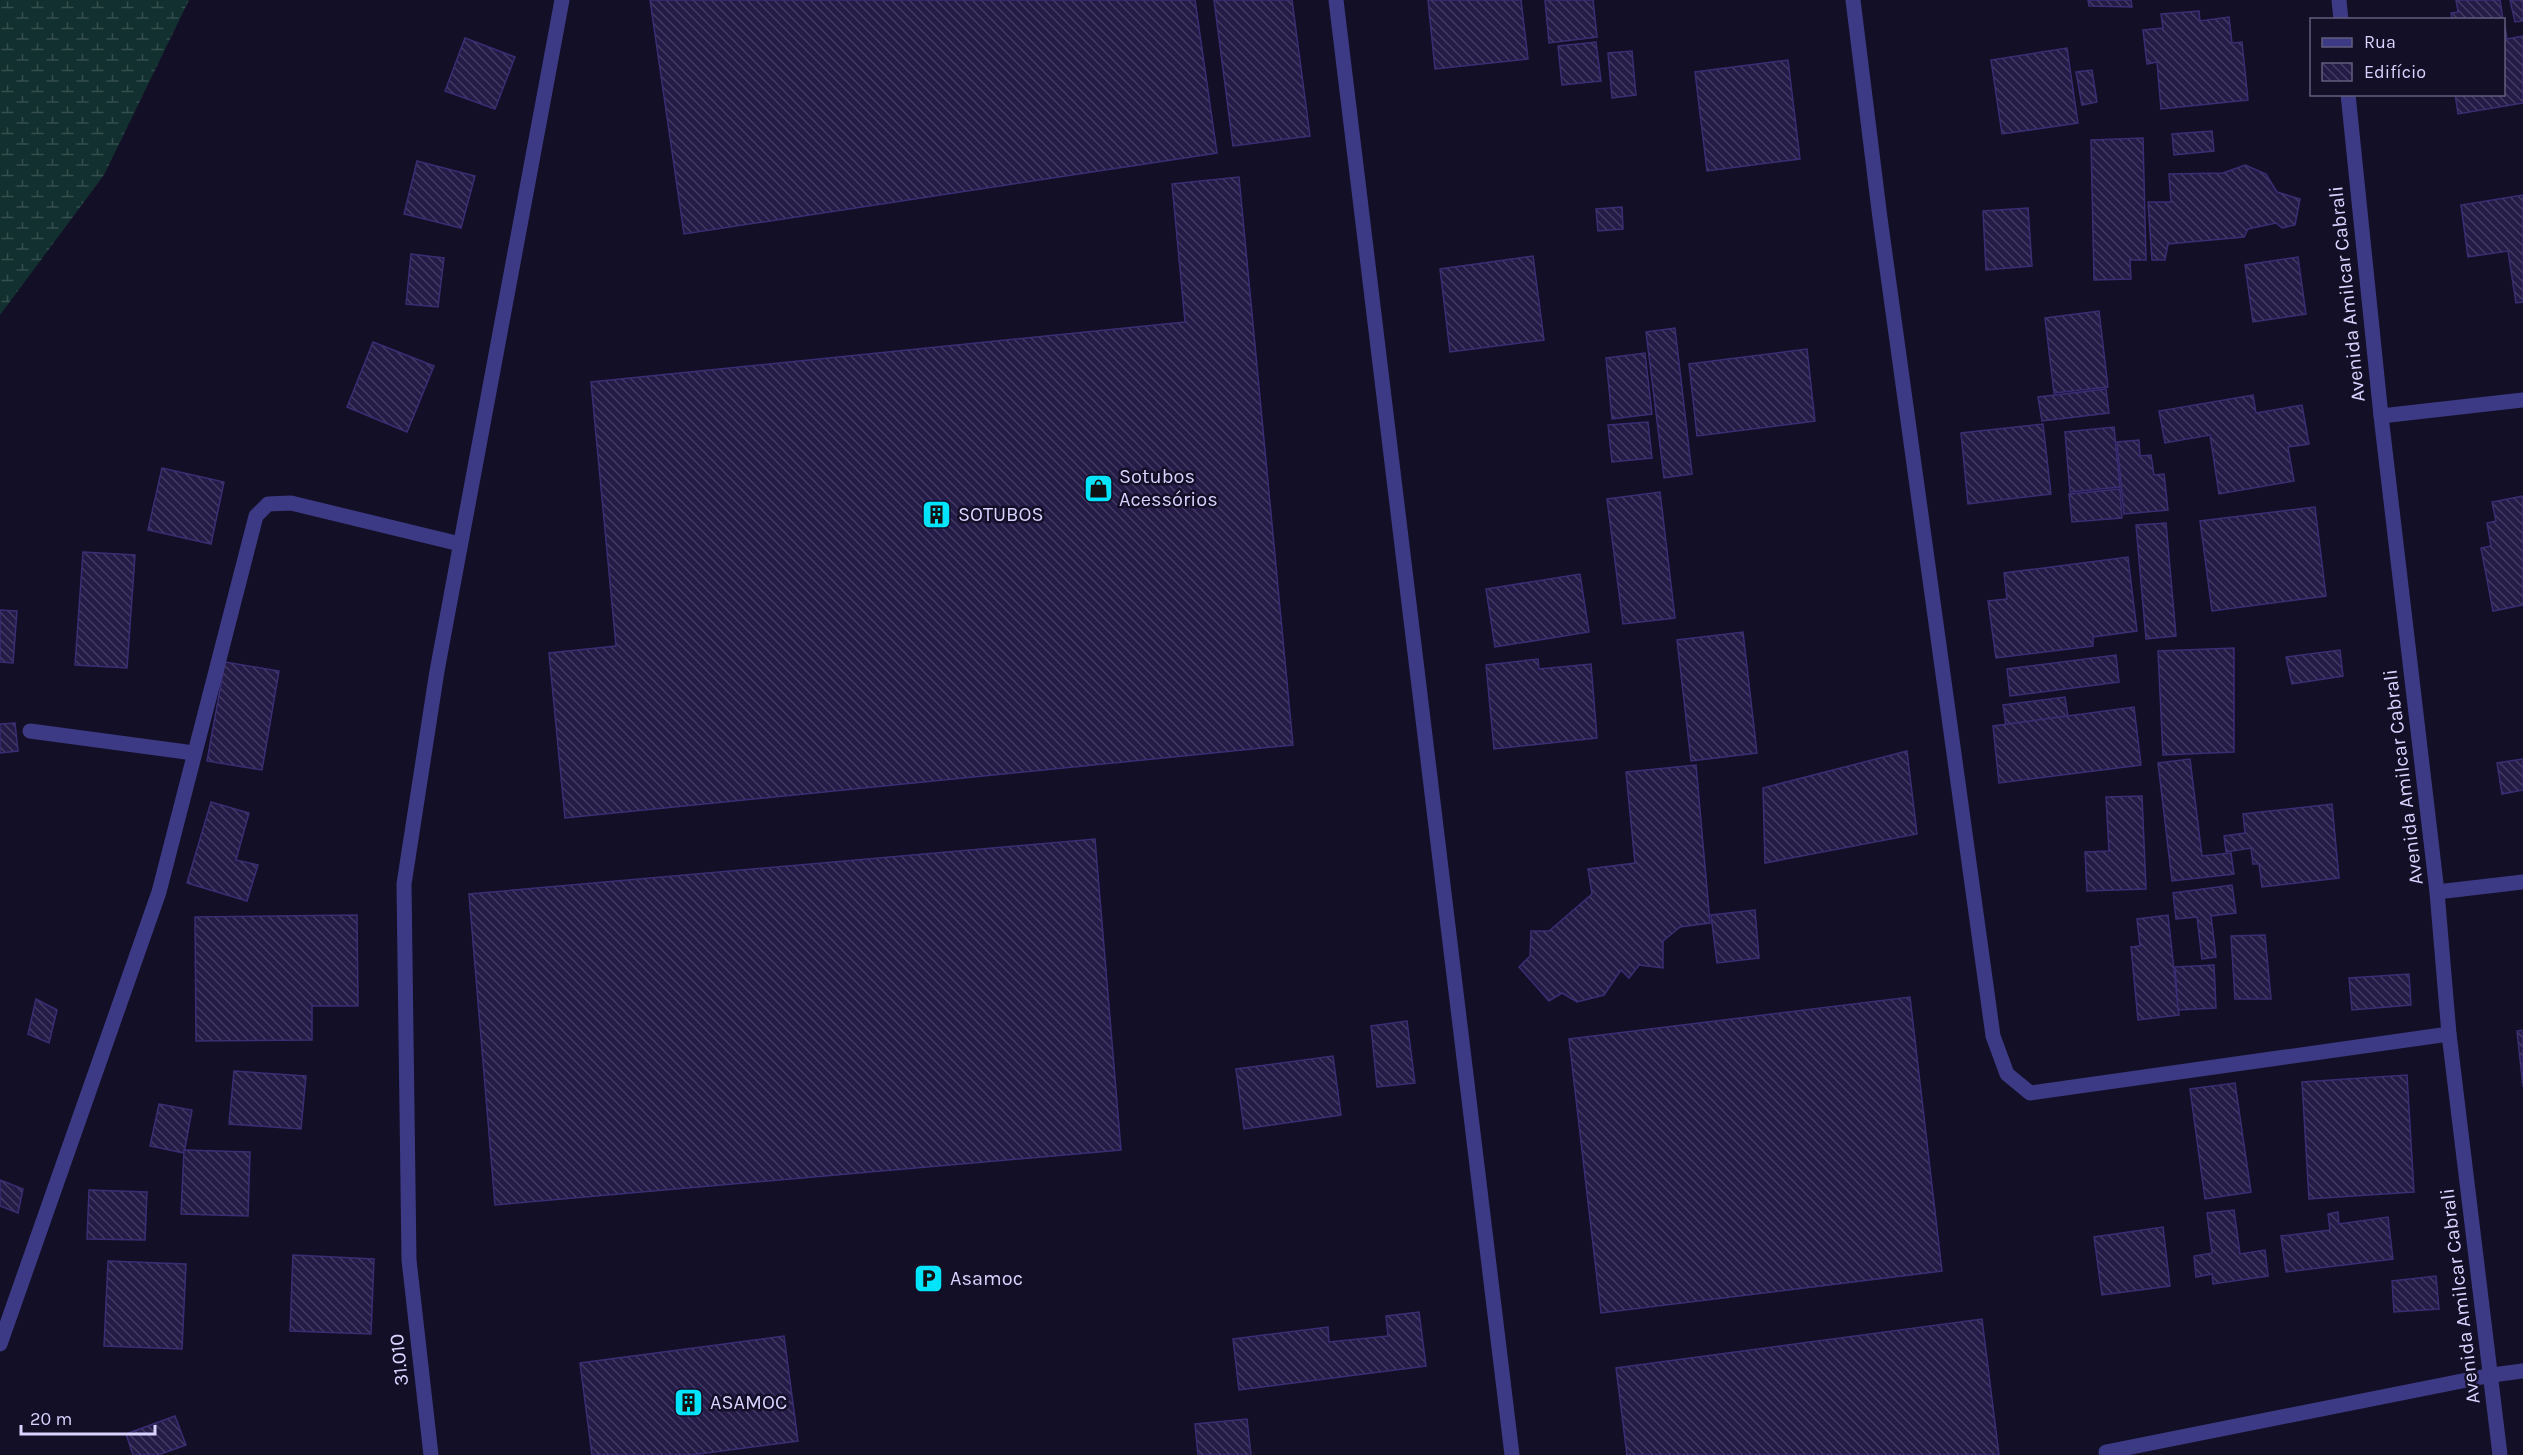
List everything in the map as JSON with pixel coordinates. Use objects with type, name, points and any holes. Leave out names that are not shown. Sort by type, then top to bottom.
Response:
[{"type":"street","name":"31.010","points":[[431,1455],[409,1260],[404,884],[437,671],[562,0]]},
{"type":"street","points":[[1336,0],[1512,1455]]},
{"type":"street","points":[[1853,0],[1880,219],[1993,1036],[2007,1074],[2030,1093],[2450,1034]]},
{"type":"street","points":[[2339,0],[2341,18]]},
{"type":"street","name":"Avenida Amilcar Cabrali","points":[[2348,96],[2381,416],[2437,892],[2450,1034],[2500,1455]]},
{"type":"street","points":[[2381,416],[2523,400]]},
{"type":"street","points":[[0,1344],[159,892],[256,516],[268,504],[291,503],[460,544]]},
{"type":"street","points":[[30,731],[194,753]]},
{"type":"street","points":[[2437,892],[2523,882]]},
{"type":"street","points":[[2106,1452],[2492,1375],[2523,1371]]},
{"type":"green space","points":[[0,0],[189,0],[104,175],[0,315]]},
{"type":"building","points":[[650,0],[1195,0],[1217,153],[684,234]]},
{"type":"building","points":[[1214,0],[1292,0],[1310,136],[1233,146]]},
{"type":"building","points":[[1428,0],[1521,0],[1528,59],[1435,69]]},
{"type":"building","points":[[1545,0],[1593,0],[1597,37],[1549,43]]},
{"type":"building","points":[[2088,0],[2131,0],[2132,7],[2089,6]]},
{"type":"building","points":[[2456,0],[2500,0],[2503,18],[2452,18],[2451,13],[2458,12]]},
{"type":"building","points":[[2510,0],[2523,0],[2523,21],[2515,22]]},
{"type":"building","points":[[2199,11],[2200,21],[2229,17],[2232,43],[2242,42],[2248,100],[2161,109],[2157,62],[2147,64],[2143,30],[2163,28],[2161,14]]},
{"type":"building","points":[[2505,26],[2507,39],[2523,36],[2523,103],[2458,114],[2455,96],[2505,96]]},
{"type":"building","points":[[465,38],[515,57],[495,109],[445,91]]},
{"type":"building","points":[[1596,42],[1601,81],[1562,85],[1558,46]]},
{"type":"building","points":[[2067,48],[2078,123],[2002,134],[1991,60]]},
{"type":"building","points":[[1632,51],[1636,95],[1612,98],[1608,53]]},
{"type":"building","points":[[1788,60],[1800,159],[1707,171],[1695,72]]},
{"type":"building","points":[[2092,70],[2097,102],[2082,105],[2076,72]]},
{"type":"building","points":[[2212,131],[2214,151],[2174,155],[2172,134]]},
{"type":"building","points":[[2143,138],[2146,260],[2130,260],[2131,279],[2094,280],[2091,140]]},
{"type":"building","points":[[417,161],[475,176],[461,228],[404,214]]},
{"type":"building","points":[[2245,165],[2266,174],[2277,192],[2300,199],[2295,225],[2282,228],[2276,223],[2248,229],[2244,237],[2168,244],[2165,260],[2152,260],[2148,202],[2171,202],[2169,174],[2223,173]]},
{"type":"building","name":"SOTUBOS","points":[[1239,177],[1293,745],[565,818],[549,653],[616,646],[591,382],[1185,322],[1172,184]]},
{"type":"building","points":[[2523,195],[2523,302],[2516,303],[2508,251],[2468,257],[2461,205]]},
{"type":"building","points":[[1622,207],[1623,229],[1598,231],[1596,209]]},
{"type":"building","points":[[2028,208],[2032,266],[1986,270],[1983,211]]},
{"type":"building","points":[[411,254],[444,258],[438,307],[406,304]]},
{"type":"building","points":[[1533,256],[1544,340],[1450,352],[1440,269]]},
{"type":"building","points":[[2298,257],[2306,314],[2253,322],[2245,265]]},
{"type":"building","points":[[2099,311],[2108,387],[2054,393],[2045,318]]},
{"type":"building","points":[[1675,328],[1692,474],[1664,478],[1646,332]]},
{"type":"building","points":[[373,342],[434,366],[407,432],[347,407]]},
{"type":"building","points":[[1807,349],[1815,421],[1697,436],[1689,364]]},
{"type":"building","points":[[1645,353],[1652,414],[1612,419],[1606,358]]},
{"type":"building","points":[[2106,389],[2109,413],[2042,421],[2038,397]]},
{"type":"building","points":[[2253,395],[2256,413],[2302,405],[2309,444],[2288,447],[2294,481],[2219,494],[2210,435],[2165,443],[2159,411]]},
{"type":"building","points":[[1648,422],[1652,458],[1612,462],[1608,425]]},
{"type":"building","points":[[2043,424],[2051,494],[1968,504],[1961,433]]},
{"type":"building","points":[[2114,427],[2120,487],[2070,492],[2065,432]]},
{"type":"building","points":[[2139,440],[2140,456],[2151,455],[2154,475],[2164,474],[2168,510],[2124,514],[2117,442]]},
{"type":"building","points":[[162,468],[224,482],[211,544],[148,530]]},
{"type":"building","points":[[2120,489],[2122,518],[2072,522],[2069,494]]},
{"type":"building","points":[[1660,492],[1675,618],[1623,624],[1607,499]]},
{"type":"building","points":[[2523,496],[2523,605],[2493,611],[2481,548],[2491,546],[2487,523],[2496,521],[2492,502]]},
{"type":"building","points":[[2315,507],[2326,596],[2212,611],[2200,521]]},
{"type":"building","points":[[2166,523],[2176,636],[2146,639],[2136,525]]},
{"type":"building","points":[[83,552],[135,555],[127,668],[75,665]]},
{"type":"building","points":[[2128,557],[2137,631],[2093,637],[2093,646],[1996,658],[1988,601],[2007,599],[2004,573]]},
{"type":"building","points":[[1580,574],[1589,632],[1495,647],[1486,589]]},
{"type":"building","points":[[0,610],[17,611],[13,663],[0,662]]},
{"type":"building","points":[[1743,632],[1757,753],[1691,761],[1677,640]]},
{"type":"building","points":[[2234,648],[2234,752],[2163,755],[2158,651]]},
{"type":"building","points":[[2340,650],[2343,676],[2292,684],[2286,657]]},
{"type":"building","points":[[2116,655],[2119,682],[2010,696],[2007,669]]},
{"type":"building","points":[[1538,659],[1539,669],[1591,664],[1597,738],[1494,749],[1486,665]]},
{"type":"building","points":[[225,662],[279,671],[262,770],[207,761]]},
{"type":"building","points":[[2065,697],[2068,717],[2006,726],[2003,705]]},
{"type":"building","points":[[2134,707],[2141,765],[1999,783],[1993,726]]},
{"type":"building","points":[[15,723],[18,751],[0,753],[0,724]]},
{"type":"building","points":[[1907,751],[1917,834],[1765,863],[1763,788]]},
{"type":"building","points":[[2190,759],[2202,856],[2231,853],[2234,874],[2172,881],[2158,763]]},
{"type":"building","points":[[2523,759],[2523,790],[2502,794],[2497,763]]},
{"type":"building","points":[[1696,765],[1710,923],[1680,927],[1663,941],[1663,968],[1639,965],[1629,978],[1621,970],[1604,995],[1577,1002],[1562,993],[1549,1001],[1519,967],[1530,956],[1531,931],[1549,931],[1592,894],[1588,869],[1635,863],[1626,772]]},
{"type":"building","points":[[2142,796],[2146,889],[2087,891],[2085,852],[2109,851],[2106,797]]},
{"type":"building","points":[[211,802],[249,813],[236,860],[258,865],[247,901],[187,883]]},
{"type":"building","points":[[2332,804],[2339,878],[2262,887],[2259,864],[2253,864],[2251,848],[2226,852],[2224,836],[2245,833],[2243,814]]},
{"type":"building","points":[[1095,839],[1121,1150],[495,1205],[469,894]]},
{"type":"building","points":[[2232,885],[2236,913],[2211,916],[2216,957],[2202,959],[2197,917],[2176,919],[2173,893]]},
{"type":"building","points":[[1755,910],[1759,958],[1717,963],[1711,915]]},
{"type":"building","points":[[357,915],[358,1006],[312,1006],[312,1040],[196,1041],[195,917]]},
{"type":"building","points":[[2168,915],[2179,1015],[2138,1020],[2131,947],[2140,946],[2137,919]]},
{"type":"building","points":[[2265,935],[2271,999],[2235,999],[2231,936]]},
{"type":"building","points":[[2214,965],[2216,1008],[2178,1010],[2175,967]]},
{"type":"building","points":[[2409,974],[2411,1005],[2352,1010],[2349,978]]},
{"type":"building","points":[[1910,997],[1942,1271],[1601,1313],[1569,1039]]},
{"type":"building","points":[[36,999],[57,1010],[49,1043],[28,1034]]},
{"type":"building","points":[[1407,1021],[1415,1083],[1377,1087],[1371,1026]]},
{"type":"building","points":[[2523,1030],[2523,1087],[2517,1031]]},
{"type":"building","points":[[1333,1056],[1341,1115],[1244,1129],[1236,1069]]},
{"type":"building","points":[[234,1071],[306,1076],[301,1129],[229,1124]]},
{"type":"building","points":[[2407,1075],[2414,1192],[2309,1199],[2302,1082]]},
{"type":"building","points":[[2235,1083],[2251,1192],[2205,1199],[2190,1089]]},
{"type":"building","points":[[159,1104],[192,1110],[184,1153],[150,1146]]},
{"type":"building","points":[[184,1150],[250,1152],[248,1216],[181,1214]]},
{"type":"building","points":[[0,1180],[23,1189],[18,1213],[0,1206]]},
{"type":"building","points":[[89,1190],[147,1192],[145,1240],[87,1239]]},
{"type":"building","points":[[2234,1210],[2240,1254],[2265,1250],[2268,1276],[2213,1284],[2212,1274],[2196,1277],[2194,1256],[2212,1253],[2207,1213]]},
{"type":"building","points":[[2338,1212],[2339,1224],[2388,1217],[2393,1259],[2286,1272],[2281,1236],[2330,1230],[2328,1214]]},
{"type":"building","points":[[2163,1227],[2170,1286],[2102,1295],[2094,1237]]},
{"type":"building","points":[[293,1255],[374,1259],[371,1334],[290,1331]]},
{"type":"building","points":[[108,1261],[186,1264],[182,1349],[104,1346]]},
{"type":"building","points":[[2436,1276],[2439,1309],[2394,1312],[2392,1281]]},
{"type":"building","points":[[1419,1312],[1426,1366],[1239,1390],[1233,1339],[1328,1327],[1329,1342],[1388,1336],[1386,1316]]},
{"type":"building","points":[[1982,1319],[1999,1455],[1627,1455],[1616,1368]]},
{"type":"building","name":"ASAMOC","points":[[784,1336],[798,1441],[691,1455],[592,1455],[580,1363]]},
{"type":"building","points":[[175,1416],[186,1445],[158,1455],[133,1455],[126,1434]]},
{"type":"building","points":[[1247,1419],[1251,1455],[1198,1455],[1195,1424]]},
{"type":"place","name":"Sotubos Acessórios","points":[[1098,488]]},
{"type":"place","name":"SOTUBOS","points":[[937,514]]},
{"type":"place","name":"Asamoc","points":[[929,1278]]},
{"type":"place","name":"ASAMOC","points":[[689,1402]]}]
